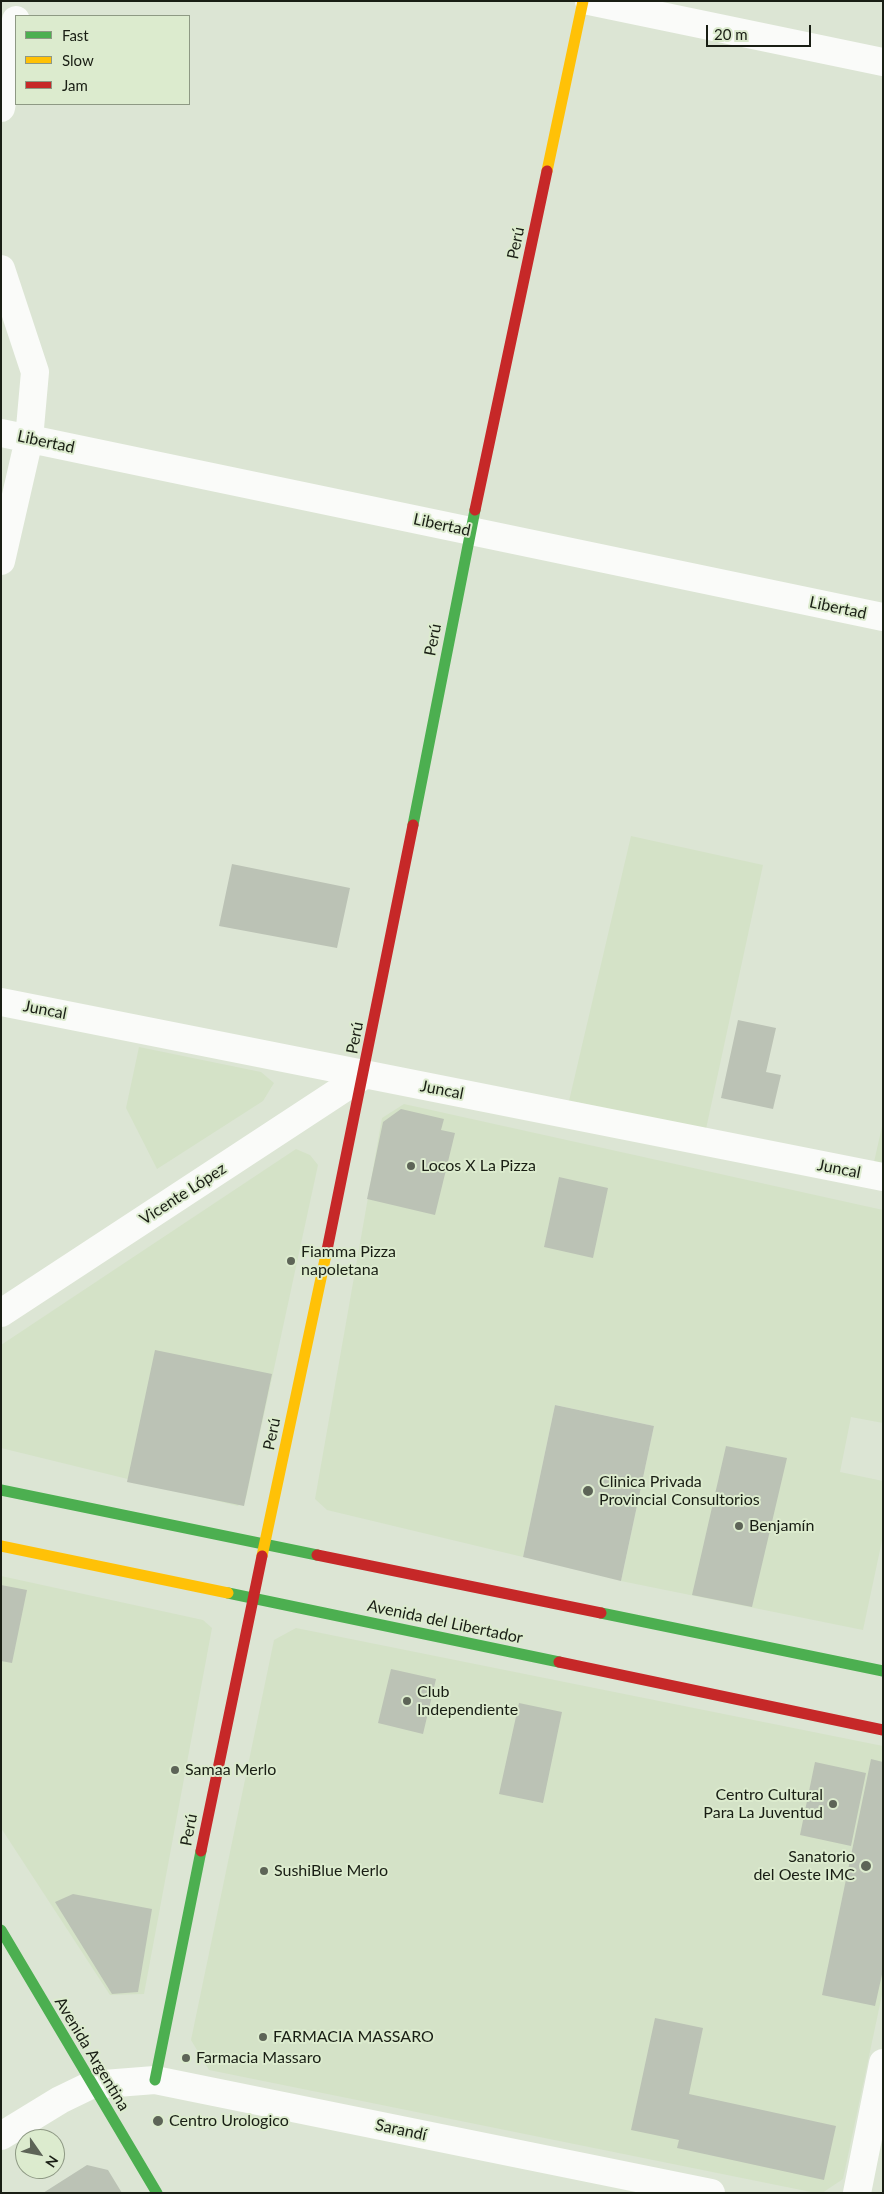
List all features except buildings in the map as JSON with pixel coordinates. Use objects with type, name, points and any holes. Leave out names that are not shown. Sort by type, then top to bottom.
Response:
[{"type":"street","points":[[17,15],[20,1]]},
{"type":"street","name":"Perú","points":[[155,2080],[253,1598],[364,1075],[471,531],[583,1]]},
{"type":"street","points":[[589,1],[883,62]]},
{"type":"street","points":[[1,108],[15,26]]},
{"type":"street","points":[[1,270],[35,372],[28,439],[1,561]]},
{"type":"street","name":"Libertad","points":[[1,433],[883,617]]},
{"type":"street","name":"Juncal","points":[[1,1002],[883,1177]]},
{"type":"street","name":"Vicente López","points":[[1,1312],[364,1075]]},
{"type":"street","points":[[1,1490],[883,1671]]},
{"type":"street","name":"Avenida del Libertador","points":[[1,1546],[883,1730]]},
{"type":"street","name":"Avenida Argentina","points":[[1,1930],[91,2085],[157,2193]]},
{"type":"street","points":[[857,2193],[883,2063]]},
{"type":"street","name":"Sarandí","points":[[91,2085],[155,2080],[711,2193]]},
{"type":"street","points":[[1,2136],[60,2100],[91,2085]]},
{"type":"shaded area","points":[[631,836],[763,865],[706,1129],[569,1101]]},
{"type":"shaded area","points":[[139,1047],[261,1072],[274,1083],[263,1101],[157,1169],[126,1108]]},
{"type":"shaded area","points":[[404,1104],[883,1210],[883,1423],[851,1417],[840,1472],[883,1481],[883,1536],[863,1630],[621,1581],[654,1426],[555,1405],[523,1557],[327,1510],[315,1499],[382,1118]]},
{"type":"shaded area","points":[[883,1122],[883,1163],[874,1162]]},
{"type":"shaded area","points":[[296,1149],[310,1155],[318,1165],[246,1498],[238,1506],[1,1448],[1,1345]]},
{"type":"shaded area","points":[[1,1576],[203,1620],[212,1628],[144,1994],[110,1995],[1,1828]]},
{"type":"shaded area","points":[[296,1628],[883,1746],[883,1990],[843,2179],[822,2193],[816,2193],[209,2070],[191,2040],[274,1640]]},
{"type":"traffic: fast","points":[[413,825],[475,510]]},
{"type":"traffic: fast","points":[[1,1490],[317,1555]]},
{"type":"traffic: fast","points":[[228,1593],[559,1662]]},
{"type":"traffic: fast","points":[[601,1613],[883,1671]]},
{"type":"traffic: fast","points":[[155,2080],[201,1851]]},
{"type":"traffic: fast","points":[[1,1930],[157,2193]]},
{"type":"traffic: slow","points":[[547,171],[583,1]]},
{"type":"traffic: slow","points":[[262,1556],[327,1250]]},
{"type":"traffic: slow","points":[[1,1546],[228,1593]]},
{"type":"traffic: jam","points":[[475,510],[547,171]]},
{"type":"traffic: jam","points":[[327,1250],[413,825]]},
{"type":"traffic: jam","points":[[317,1555],[601,1613]]},
{"type":"traffic: jam","points":[[201,1851],[262,1556]]},
{"type":"traffic: jam","points":[[559,1662],[883,1730]]},
{"type":"place","name":"Locos X La Pizza","points":[[411,1166]]},
{"type":"place","name":"Fiamma Pizza napoletana","points":[[291,1261]]},
{"type":"place","name":"Clinica Privada Provincial Consultorios","points":[[588,1491]]},
{"type":"place","name":"Benjamín","points":[[739,1526]]},
{"type":"place","name":"Club Independiente","points":[[407,1701]]},
{"type":"place","name":"Samaa Merlo","points":[[175,1770]]},
{"type":"place","name":"Centro Cultural Para La Juventud","points":[[833,1804]]},
{"type":"place","name":"Sanatorio del Oeste IMC","points":[[866,1866]]},
{"type":"place","name":"SushiBlue Merlo","points":[[264,1871]]},
{"type":"place","name":"FARMACIA MASSARO","points":[[263,2037]]},
{"type":"place","name":"Farmacia Massaro","points":[[186,2058]]},
{"type":"place","name":"Centro Urologico","points":[[158,2121]]}]
